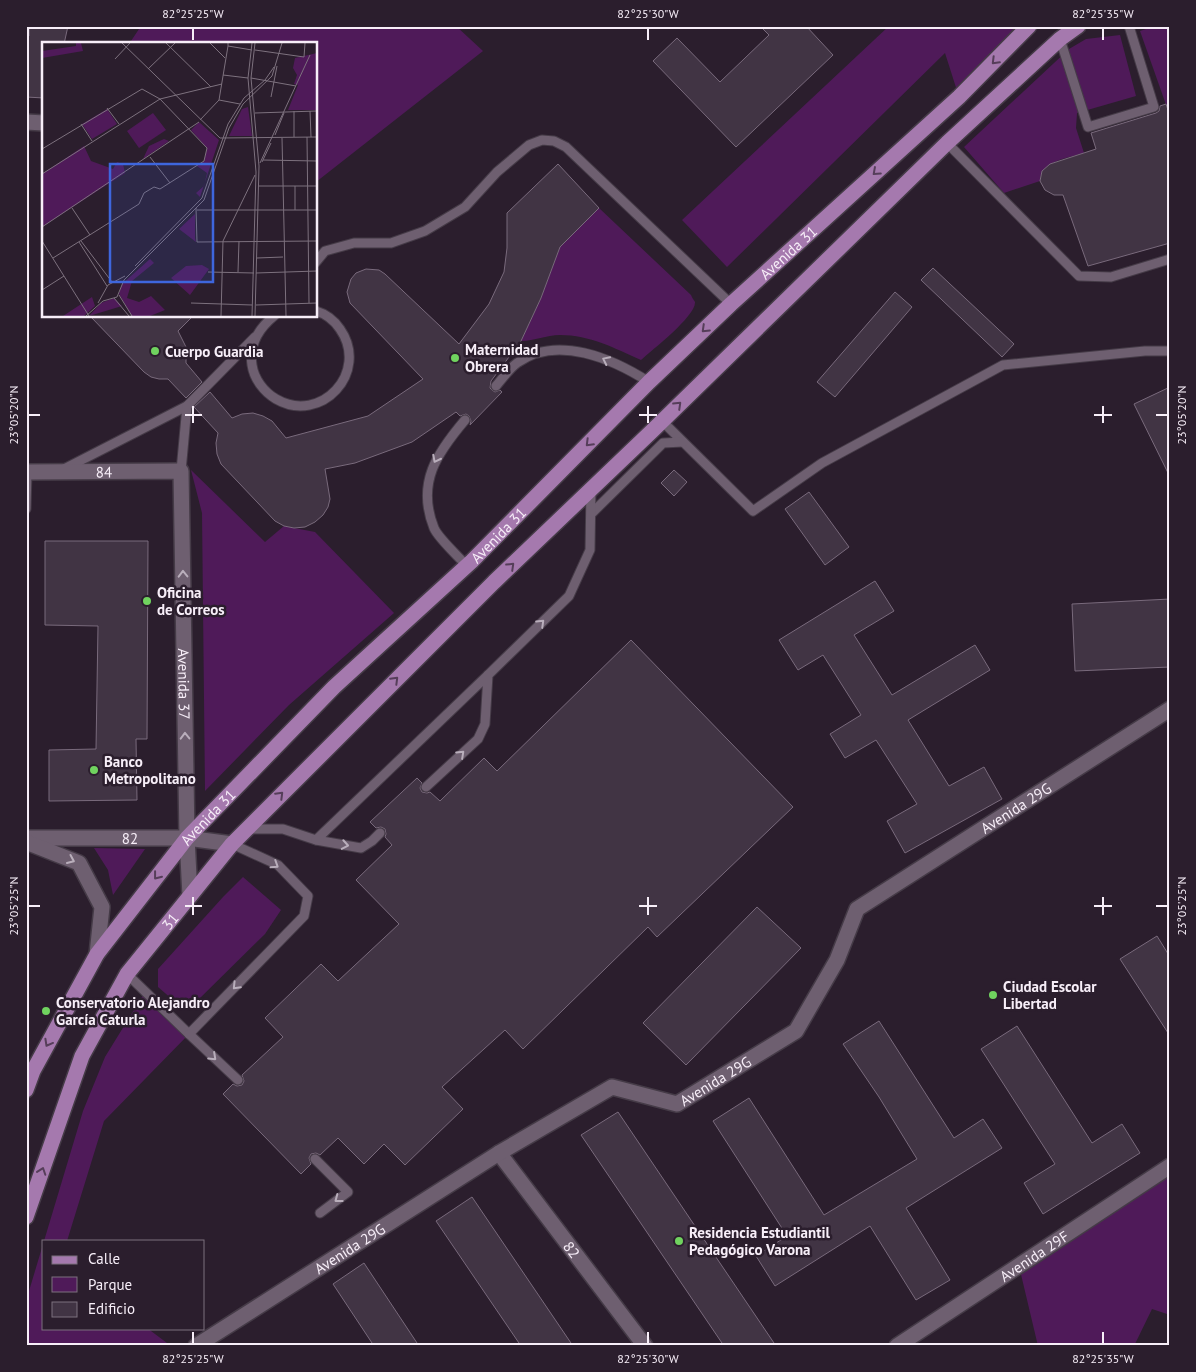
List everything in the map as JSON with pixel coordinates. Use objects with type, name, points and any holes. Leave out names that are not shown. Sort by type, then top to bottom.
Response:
[{"type":"main road","name":"Avenida 31","points":[[26,1090],[33,1070],[98,954],[187,838],[334,687],[467,566],[650,382],[731,304],[960,97],[1029,26]]},
{"type":"main road","name":"Avenida 31","points":[[232,844],[494,582],[662,422],[947,143],[1060,39],[1078,26]]},
{"type":"main road","name":"31","points":[[127,974],[232,844]]},
{"type":"main road","points":[[26,1217],[82,1056],[127,974]]},
{"type":"street","points":[[26,122],[42,123]]},
{"type":"street","name":"84","points":[[27,472],[181,471]]},
{"type":"street","name":"Avenida 37","points":[[181,471],[187,838],[190,896]]},
{"type":"street","name":"Avenida 29G","points":[[196,1346],[499,1153],[612,1087],[677,1104],[796,1031],[837,960],[857,909],[1170,709]]},
{"type":"street","name":"82","points":[[26,840],[187,838],[232,844]]},
{"type":"street","name":"82","points":[[26,840],[79,863],[102,907],[98,954]]},
{"type":"street","name":"82","points":[[499,1153],[645,1346]]},
{"type":"street","name":"Avenida 29F","points":[[898,1346],[1170,1166]]},
{"type":"lane","points":[[1060,39],[1088,127],[1154,107],[1128,26]]},
{"type":"lane","points":[[318,260],[325,251],[354,244],[391,244],[424,231],[466,207],[497,172],[529,145],[542,140],[554,141],[566,147],[731,304]]},
{"type":"lane","points":[[947,143],[1079,276],[1111,278],[1170,259]]},
{"type":"lane","points":[[256,336],[251,352],[252,367],[258,382],[269,395],[283,403],[300,406],[316,404],[330,396],[342,384],[348,369],[350,352],[345,336],[336,323],[318,312]]},
{"type":"lane","points":[[57,472],[187,406],[272,318]]},
{"type":"lane","points":[[496,386],[516,364],[543,351],[569,351],[596,355],[631,370],[650,382]]},
{"type":"lane","points":[[662,422],[753,511],[822,463],[1003,365],[1146,351],[1170,351]]},
{"type":"lane","points":[[181,471],[187,406]]},
{"type":"lane","points":[[465,420],[443,446],[430,470],[428,500],[435,529],[467,566]]},
{"type":"lane","points":[[592,514],[663,443],[682,442]]},
{"type":"lane","points":[[26,510],[27,472]]},
{"type":"lane","points":[[316,840],[569,596],[590,550],[591,489]]},
{"type":"lane","points":[[426,787],[478,739],[485,724],[488,674]]},
{"type":"lane","points":[[245,829],[283,829],[316,840],[361,848],[380,833]]},
{"type":"lane","points":[[189,1034],[304,916],[308,896],[278,865],[232,844]]},
{"type":"lane","points":[[127,974],[238,1080]]},
{"type":"lane","points":[[316,1159],[348,1192],[320,1213]]},
{"type":"green space","points":[[141,26],[456,26],[483,51],[318,180],[318,42],[130,42]]},
{"type":"green space","points":[[889,26],[1029,26],[959,97],[945,53],[727,267],[682,220]]},
{"type":"green space","points":[[1155,26],[1170,26],[1170,116],[1140,31]]},
{"type":"green space","points":[[1120,35],[1136,96],[1077,113],[1076,128],[1084,153],[1056,161],[1041,174],[1040,181],[1004,193],[964,147],[1069,49],[1086,39]]},
{"type":"green space","points":[[599,208],[691,295],[695,302],[689,316],[641,360],[602,343],[582,337],[555,335],[521,341],[541,298],[560,247]]},
{"type":"green space","points":[[191,470],[265,542],[284,526],[315,532],[394,613],[289,705],[205,791],[202,513]]},
{"type":"green space","points":[[94,848],[145,849],[113,895],[108,870]]},
{"type":"green space","points":[[243,877],[281,910],[265,934],[195,1003],[180,1006],[158,987],[158,969]]},
{"type":"green space","points":[[145,992],[189,1034],[104,1121],[67,1240],[44,1240],[83,1111],[105,1057]]},
{"type":"green space","points":[[1170,1166],[1170,1315],[1152,1309],[1134,1346],[1038,1346],[1019,1266]]},
{"type":"green space","points":[[42,1248],[42,1330],[150,1330],[171,1346],[26,1346],[26,1301]]},
{"type":"building","points":[[29,26],[68,26],[64,42],[42,42],[42,98],[26,97],[26,36],[29,36]]},
{"type":"building","points":[[760,26],[806,26],[833,55],[736,147],[653,61],[677,38],[720,82],[769,35]]},
{"type":"building","points":[[1166,104],[1170,116],[1170,243],[1088,266],[1063,195],[1054,195],[1045,190],[1040,181],[1042,171],[1050,164],[1096,149],[1091,133],[1156,113],[1159,111],[1160,106]]},
{"type":"building","name":"Maternidad Obrera","points":[[558,164],[599,208],[560,247],[541,298],[521,341],[491,381],[490,388],[492,390],[495,392],[500,390],[502,392],[470,425],[469,416],[466,414],[460,416],[456,412],[412,442],[355,463],[325,469],[330,499],[323,515],[315,522],[305,527],[294,528],[284,526],[275,521],[221,464],[217,454],[216,443],[218,433],[194,407],[210,392],[232,418],[242,414],[253,413],[263,416],[272,421],[286,438],[368,416],[423,379],[350,303],[347,292],[351,279],[356,273],[366,269],[379,270],[459,344],[489,304],[504,272],[507,248],[507,213]]},
{"type":"building","points":[[933,268],[1014,344],[1002,357],[921,280]]},
{"type":"building","points":[[895,292],[912,307],[835,397],[817,382]]},
{"type":"building","name":"Cuerpo Guardia","points":[[92,318],[191,318],[178,331],[186,347],[186,363],[202,382],[186,398],[168,379],[151,377]]},
{"type":"building","points":[[1170,387],[1170,477],[1134,404]]},
{"type":"building","points":[[674,470],[687,482],[674,496],[661,483]]},
{"type":"building","points":[[809,492],[849,547],[825,565],[785,509]]},
{"type":"building","points":[[45,541],[148,541],[147,739],[136,739],[137,800],[49,801],[49,750],[96,749],[98,626],[45,625]]},
{"type":"building","points":[[875,581],[894,611],[854,635],[892,695],[975,645],[990,670],[908,720],[949,786],[984,767],[1002,799],[905,853],[887,821],[917,804],[876,740],[845,758],[830,734],[861,715],[823,655],[798,670],[779,640]]},
{"type":"building","points":[[1170,599],[1170,667],[1075,671],[1072,604]]},
{"type":"building","points":[[631,640],[793,807],[657,937],[648,927],[523,1049],[505,1030],[442,1087],[463,1109],[405,1165],[384,1144],[364,1164],[338,1138],[320,1155],[316,1153],[311,1154],[309,1158],[311,1164],[301,1174],[223,1094],[233,1084],[237,1086],[242,1085],[244,1081],[242,1075],[283,1037],[265,1018],[321,964],[338,981],[399,924],[356,880],[392,845],[385,837],[385,829],[381,827],[376,828],[370,822],[417,778],[422,783],[420,788],[422,792],[430,792],[440,801],[484,758],[497,771]]},
{"type":"building","points":[[757,907],[801,948],[686,1065],[643,1023]]},
{"type":"building","points":[[1157,936],[1170,957],[1170,1036],[1120,959]]},
{"type":"building","points":[[879,1021],[954,1138],[983,1119],[1002,1148],[906,1208],[950,1280],[916,1300],[870,1226],[775,1286],[756,1256],[787,1236],[713,1121],[749,1098],[824,1215],[917,1159],[879,1097],[843,1044]]},
{"type":"building","points":[[1017,1026],[1092,1143],[1122,1124],[1140,1153],[1043,1214],[1024,1183],[1055,1164],[981,1049]]},
{"type":"building","name":"Residencia Estudiantil Pedagógico Varona","points":[[618,1112],[776,1346],[724,1346],[581,1135]]},
{"type":"building","points":[[472,1197],[573,1346],[521,1346],[436,1221]]},
{"type":"building","points":[[364,1263],[419,1346],[374,1346],[333,1284]]},
{"type":"place","name":"Cuerpo Guardia","points":[[155,351]]},
{"type":"place","name":"Maternidad Obrera","points":[[455,358]]},
{"type":"place","name":"Oficina de Correos","points":[[147,601]]},
{"type":"place","name":"Banco Metropolitano","points":[[94,770]]},
{"type":"place","name":"Ciudad Escolar Libertad","points":[[993,995]]},
{"type":"place","name":"Conservatorio Alejandro García Caturla","points":[[46,1011]]},
{"type":"place","name":"Residencia Estudiantil Pedagógico Varona","points":[[679,1241]]}]
